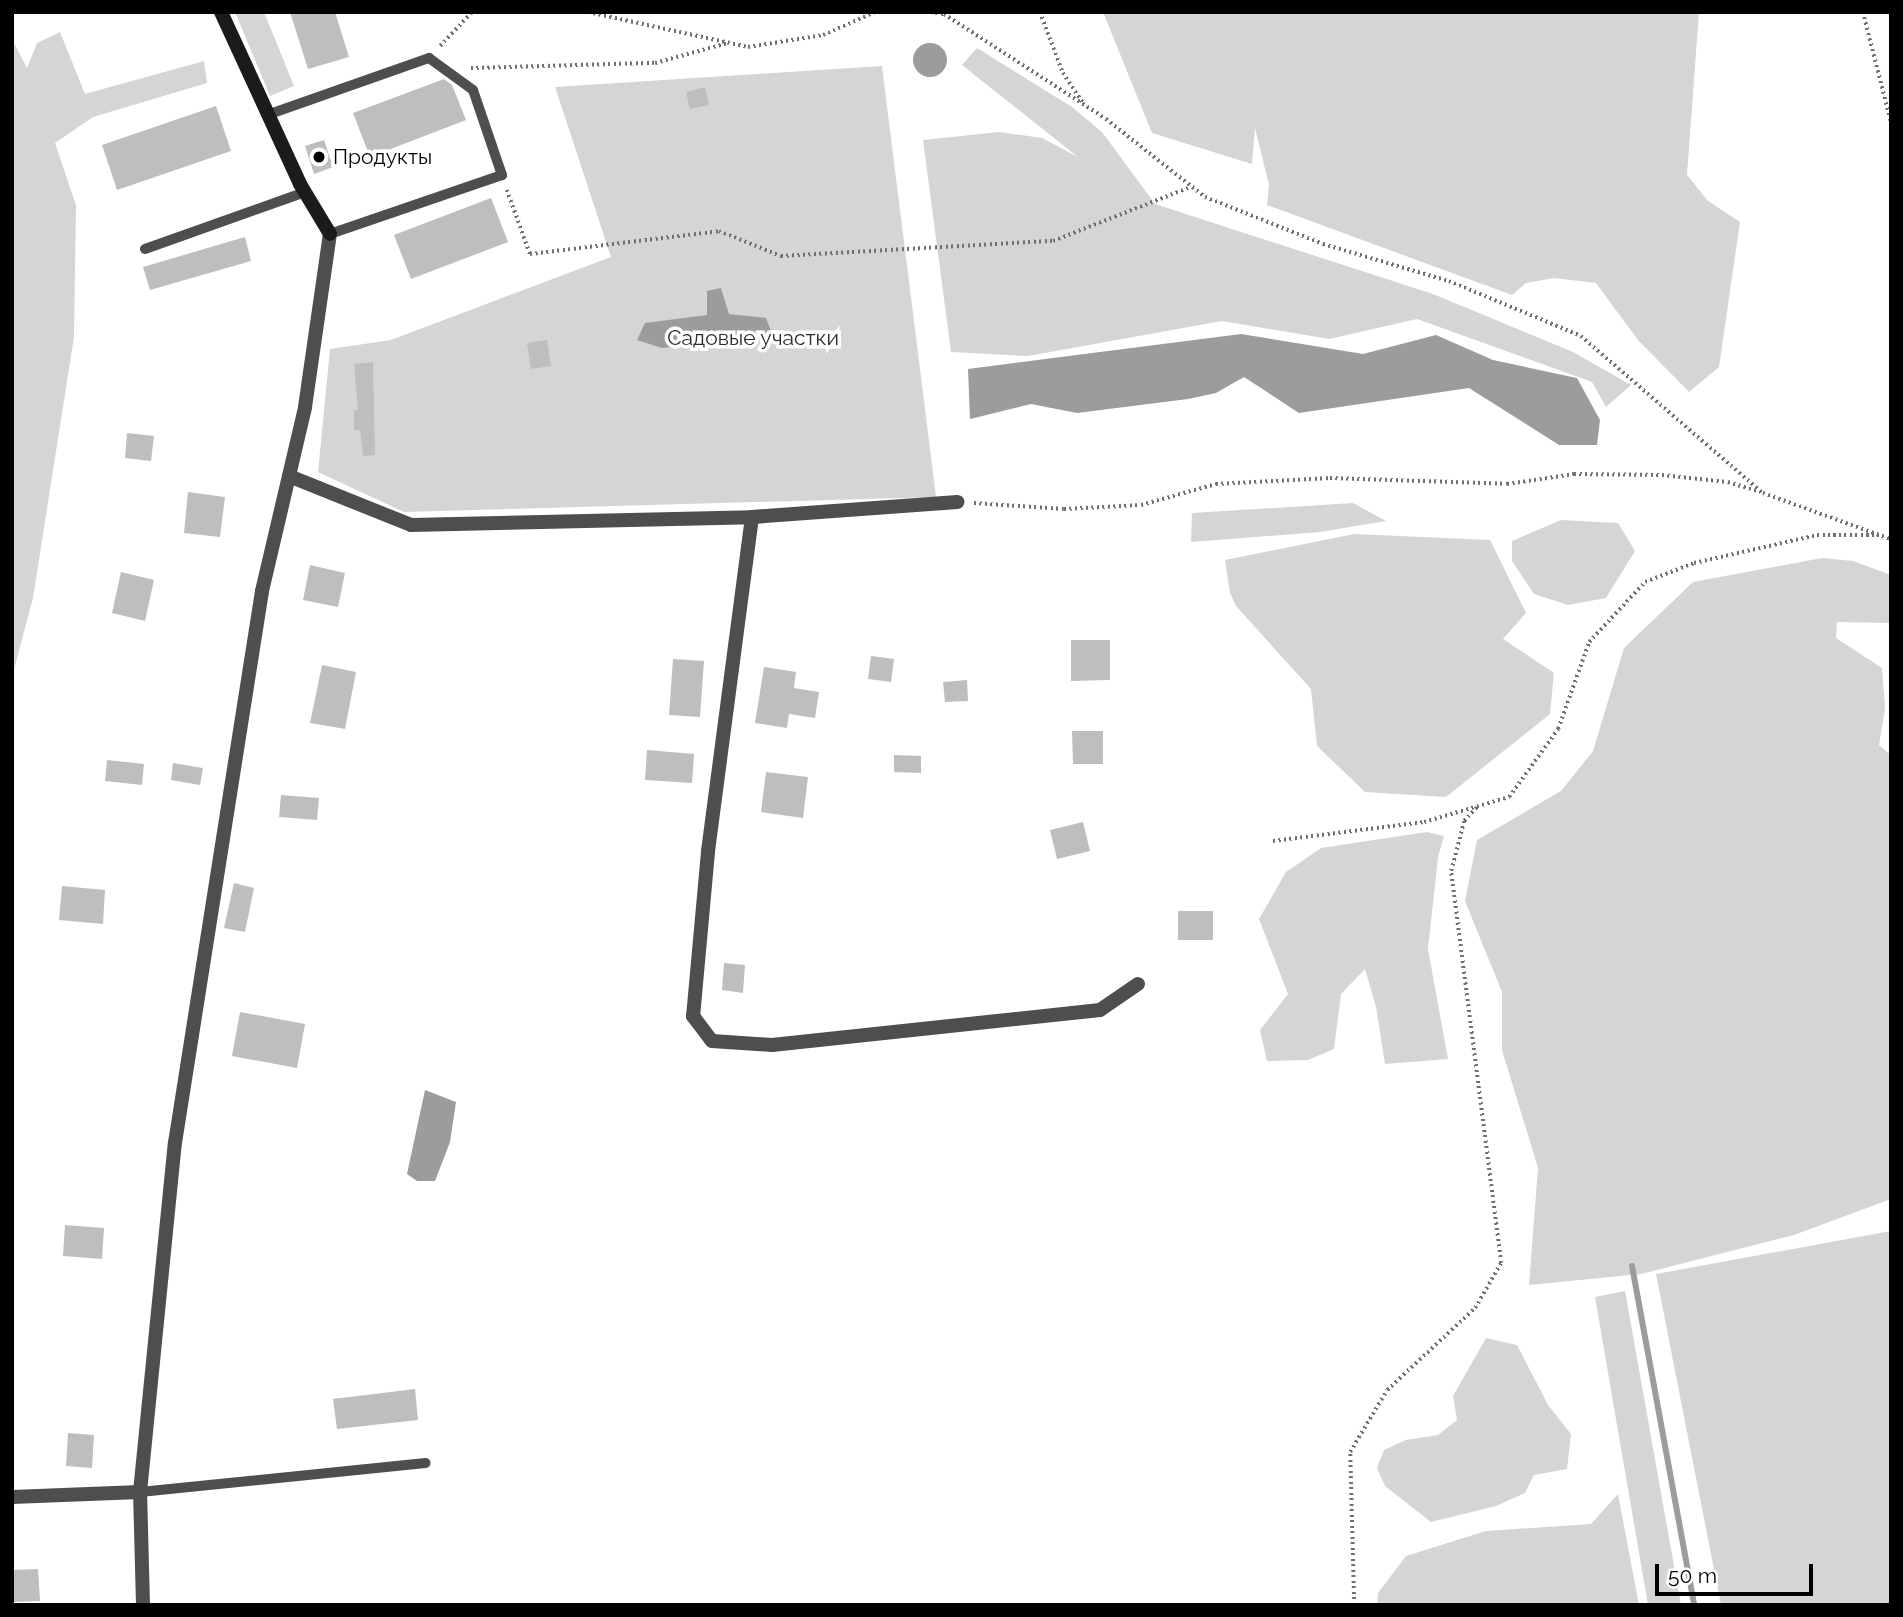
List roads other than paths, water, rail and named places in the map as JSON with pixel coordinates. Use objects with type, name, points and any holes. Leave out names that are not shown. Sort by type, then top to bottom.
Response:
[{"type":"street","points":[[143,1605],[141,1492],[175,1143],[261,591],[305,407],[330,234],[305,192],[267,115],[221,12]]},
{"type":"street","points":[[289,476],[411,524],[752,517],[957,502]]},
{"type":"street","points":[[752,517],[708,852],[694,1016],[712,1041],[772,1045],[1100,1010],[1138,984]]},
{"type":"street","points":[[12,1497],[141,1492]]},
{"type":"lane","points":[[267,115],[429,58],[473,90],[502,175],[330,234]]},
{"type":"lane","points":[[145,249],[305,192]]},
{"type":"lane","points":[[141,1492],[426,1463]]},
{"type":"waterway","points":[[1632,1266],[1694,1605]]},
{"type":"place","name":"Продукты","points":[[319,157]]},
{"type":"park label","name":"Садовые участки","points":[[753,338]]}]
